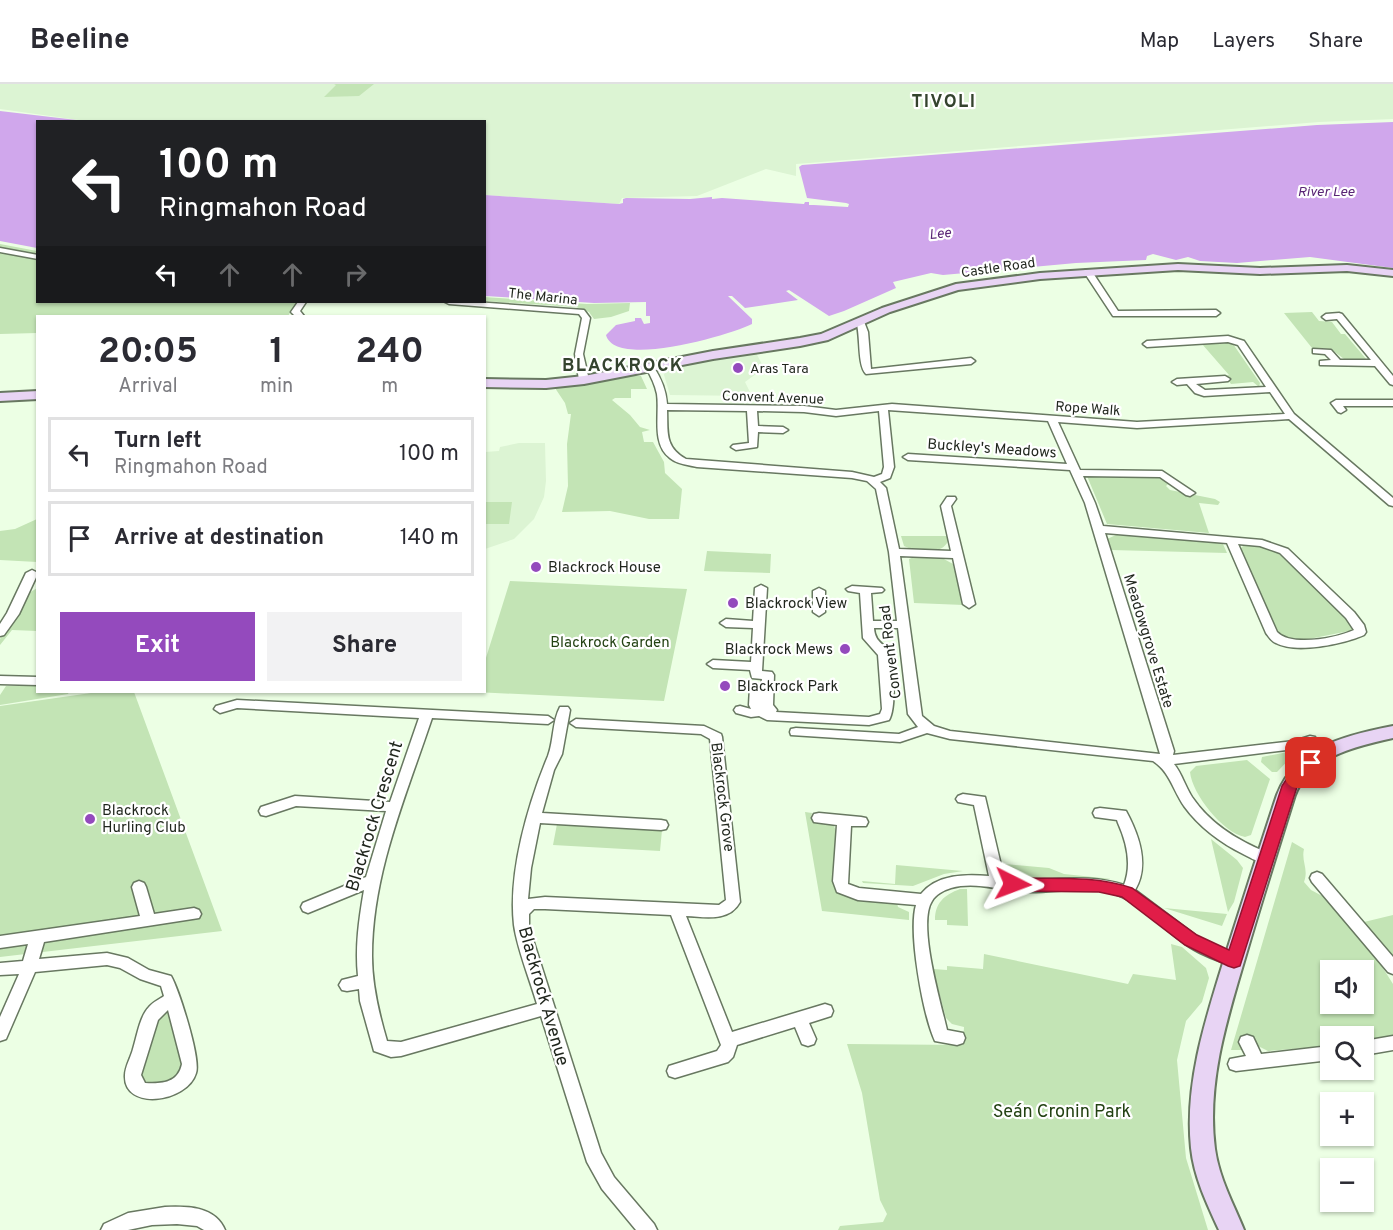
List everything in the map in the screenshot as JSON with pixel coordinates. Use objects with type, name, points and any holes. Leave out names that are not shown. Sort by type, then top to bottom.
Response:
[{"type":"main road","name":"Castle Road","points":[[486,383],[546,384],[584,380],[722,353],[813,340],[886,310],[962,286],[1088,272],[1178,267],[1260,271],[1339,267],[1393,273]]},
{"type":"main road","points":[[1,397],[36,395]]},
{"type":"main road","points":[[1232,1230],[1212,1184],[1204,1157],[1201,1107],[1205,1067],[1234,961],[1266,858],[1290,786],[1302,771],[1342,745],[1393,732]]},
{"type":"street","points":[[0,250],[36,257]]},
{"type":"street","points":[[1088,272],[1116,314],[1215,313]]},
{"type":"street","points":[[299,315],[295,312],[301,303]]},
{"type":"street","name":"The Marina","points":[[465,303],[576,310],[586,318],[579,354],[584,380]]},
{"type":"street","points":[[1326,317],[1339,316],[1393,381]]},
{"type":"street","points":[[860,321],[864,332],[866,369],[869,372],[971,362]]},
{"type":"street","points":[[1151,342],[1228,339],[1238,342],[1291,416],[1393,503]]},
{"type":"street","points":[[1316,351],[1328,352],[1338,363]]},
{"type":"street","points":[[1323,363],[1377,363]]},
{"type":"street","points":[[650,368],[659,386],[663,407],[663,440],[671,454],[681,460],[697,464],[845,474],[862,476],[874,481],[886,476],[889,467],[883,407]]},
{"type":"street","points":[[1177,382],[1225,379]]},
{"type":"street","points":[[1190,381],[1198,391],[1204,393],[1273,389]]},
{"type":"street","points":[[1341,410],[1336,403],[1393,403]]},
{"type":"street","name":"Convent Avenue","points":[[663,407],[804,409],[836,412],[883,407]]},
{"type":"street","name":"Rope Walk","points":[[883,407],[1149,425],[1291,416]]},
{"type":"street","points":[[736,447],[753,446],[752,409]]},
{"type":"street","name":"Meadowgrove Estate","points":[[1053,419],[1087,495],[1167,751],[1165,762]]},
{"type":"street","points":[[754,429],[783,430]]},
{"type":"street","name":"Buckley's Meadows","points":[[908,457],[1156,474],[1166,476],[1174,486],[1190,492]]},
{"type":"street","name":"Convent Road","points":[[874,481],[882,490],[894,552],[914,714],[928,728]]},
{"type":"street","points":[[951,499],[946,506],[969,604]]},
{"type":"street","points":[[1098,529],[1231,540],[1262,543],[1284,551],[1350,615],[1359,626],[1360,632],[1352,636],[1294,644],[1279,641],[1272,633],[1231,540]]},
{"type":"street","points":[[894,552],[957,555]]},
{"type":"street","points":[[0,632],[32,585],[32,573]]},
{"type":"street","points":[[740,711],[751,713],[771,710],[767,706],[768,675],[756,675],[761,588]]},
{"type":"street","points":[[756,687],[755,705],[761,712],[774,717],[876,721],[885,717],[888,709],[884,654],[869,638],[867,624],[872,590],[852,589]]},
{"type":"street","points":[[819,591],[819,612]]},
{"type":"street","points":[[726,623],[759,625]]},
{"type":"street","points":[[867,624],[904,625]]},
{"type":"street","points":[[713,664],[757,666]]},
{"type":"street","points":[[0,680],[36,681]]},
{"type":"street","points":[[220,709],[237,704],[548,720]]},
{"type":"street","name":"Blackrock Avenue","points":[[564,710],[555,754],[545,774],[521,887],[520,912],[528,948],[593,1156],[614,1192],[648,1230]]},
{"type":"street","name":"Blackrock Crescent","points":[[428,714],[371,881],[365,923],[366,981],[380,1046],[391,1050],[546,1008]]},
{"type":"street","name":"Blackrock Grove","points":[[520,912],[531,904],[545,903],[676,910],[724,910],[735,898],[716,737],[704,730],[576,723]]},
{"type":"street","points":[[796,732],[900,738],[928,728],[950,735],[1146,756],[1165,762],[1174,771],[1181,790],[1193,808],[1209,825],[1241,849],[1266,858]]},
{"type":"street","points":[[1165,762],[1178,758],[1295,745],[1310,740]]},
{"type":"street","points":[[963,799],[980,800],[998,882]]},
{"type":"street","points":[[266,811],[295,801],[395,807]]},
{"type":"street","points":[[1100,813],[1121,815],[1131,835],[1133,874],[1126,892]]},
{"type":"street","points":[[536,818],[661,825]]},
{"type":"street","points":[[819,818],[861,822]]},
{"type":"street","points":[[844,820],[840,882],[842,888],[858,894],[924,900]]},
{"type":"street","points":[[1317,878],[1393,968]]},
{"type":"street","points":[[957,1038],[941,1036],[924,957],[920,917],[924,900],[941,886],[950,882],[966,880],[1034,886],[1099,886],[1126,892],[1191,940],[1234,961]]},
{"type":"street","points":[[308,907],[371,881]]},
{"type":"street","points":[[139,887],[149,921]]},
{"type":"street","points":[[675,1071],[722,1057],[727,1052],[729,1040],[676,910]]},
{"type":"street","points":[[0,942],[194,914]]},
{"type":"street","points":[[0,1034],[24,982],[38,937]]},
{"type":"street","points":[[0,969],[92,959],[115,960],[145,975],[162,979],[170,988],[190,1064],[189,1072],[179,1086],[172,1089],[141,1090],[135,1084],[134,1075],[150,1020],[154,1012],[172,998]]},
{"type":"street","points":[[347,985],[366,981]]},
{"type":"street","points":[[729,1040],[825,1011]]},
{"type":"street","points":[[799,1019],[808,1039]]},
{"type":"street","points":[[1247,1042],[1257,1062]]},
{"type":"street","points":[[1374,1046],[1393,1043]]},
{"type":"street","points":[[1236,1064],[1320,1054]]},
{"type":"street","points":[[110,1230],[133,1218],[189,1216],[204,1219],[216,1230]]},
{"type":"shaded area","points":[[0,84],[1393,84],[1393,119],[1319,122],[796,164],[796,176],[766,169],[697,196],[622,198],[619,204],[486,195],[486,120],[79,120],[0,109]]},
{"type":"shaded area","points":[[755,351],[764,368],[745,382],[752,396],[670,395],[662,368]]},
{"type":"shaded area","points":[[519,443],[545,443],[544,497],[534,519],[514,539],[486,549],[486,452],[499,451],[500,447]]},
{"type":"green space","points":[[334,84],[374,84],[359,96],[324,97],[336,85]]},
{"type":"green space","points":[[0,244],[36,251],[36,303],[296,303],[289,315],[36,315],[36,333],[0,334]]},
{"type":"green space","points":[[486,297],[587,304],[630,303],[629,311],[611,317],[594,319],[589,312],[576,307],[486,301]]},
{"type":"green space","points":[[1312,312],[1319,321],[1336,322],[1332,322],[1367,360],[1344,359],[1331,349],[1312,348],[1284,313]]},
{"type":"green space","points":[[1226,342],[1233,344],[1260,383],[1259,387],[1253,382],[1231,384],[1225,376],[1229,375],[1202,344]]},
{"type":"green space","points":[[641,376],[647,389],[631,389],[631,398],[612,400],[640,427],[650,430],[642,432],[644,442],[653,442],[664,462],[665,473],[682,489],[679,519],[649,519],[610,511],[562,512],[568,486],[567,444],[571,414],[568,414],[565,403],[555,388]]},
{"type":"green space","points":[[1087,476],[1157,476],[1165,478],[1169,483],[1166,486],[1170,490],[1220,502],[1218,505],[1199,503],[1209,533],[1107,524]]},
{"type":"green space","points":[[486,502],[512,502],[509,524],[486,524]]},
{"type":"green space","points":[[36,519],[36,562],[0,560],[0,531],[15,529]]},
{"type":"green space","points":[[1116,535],[1216,542],[1223,544],[1227,553],[1111,550],[1107,539]]},
{"type":"green space","points":[[901,536],[949,536],[947,542],[938,550],[924,551],[904,546]]},
{"type":"green space","points":[[1243,546],[1259,546],[1277,552],[1348,619],[1354,630],[1299,641],[1287,640],[1279,634],[1241,553]]},
{"type":"green space","points":[[707,551],[771,554],[770,573],[704,571]]},
{"type":"green space","points":[[914,557],[942,558],[953,564],[964,605],[914,603],[909,559]]},
{"type":"green space","name":"Blackrock Garden","points":[[510,581],[687,589],[664,701],[486,693],[486,658]]},
{"type":"green space","points":[[36,589],[36,631],[12,630],[0,645],[0,639],[19,614],[29,593]]},
{"type":"green space","points":[[6,686],[36,686],[36,693],[68,693],[0,705],[0,695]]},
{"type":"green space","name":"Blackrock Hurling Club","points":[[91,693],[134,693],[222,931],[0,957],[0,706]]},
{"type":"green space","points":[[1298,750],[1277,772],[1272,772],[1261,762],[1262,757]]},
{"type":"green space","points":[[1247,760],[1270,779],[1251,835],[1245,837],[1227,828],[1210,811],[1196,791],[1190,772],[1196,766]]},
{"type":"green space","points":[[805,812],[812,813],[811,817],[833,825],[836,830],[834,881],[838,889],[852,898],[897,903],[898,907],[909,912],[909,920],[822,911]]},
{"type":"green space","points":[[557,824],[662,830],[660,851],[553,845]]},
{"type":"green space","points":[[1211,839],[1237,860],[1243,868],[1234,902],[1228,912]]},
{"type":"green space","points":[[1292,842],[1304,849],[1306,873],[1304,882],[1311,890],[1326,898],[1374,954],[1393,984],[1393,1036],[1374,1039],[1374,1026],[1320,1026],[1320,1047],[1268,1051],[1258,1046],[1252,1036],[1239,1038],[1243,1050],[1231,1050]]},
{"type":"green space","points":[[1005,864],[1049,868],[1064,874],[1112,879],[1029,878],[1013,874]]},
{"type":"green space","points":[[896,865],[963,871],[944,874],[913,886],[863,883],[862,881],[895,884]]},
{"type":"green space","points":[[960,889],[967,889],[968,926],[947,925],[947,920],[935,920],[935,914],[942,900]]},
{"type":"green space","points":[[1164,908],[1227,914],[1222,926]]},
{"type":"green space","points":[[1393,915],[1393,957],[1364,922]]},
{"type":"green space","name":"Seán Cronin Park","points":[[1171,944],[1182,947],[1206,968],[1209,978],[1202,1002],[1186,1021],[1177,1060],[1186,1158],[1208,1230],[838,1230],[840,1226],[883,1222],[887,1214],[880,1200],[862,1093],[847,1044],[963,1045],[964,1027],[952,1024],[946,1018],[933,969],[947,970],[947,966],[983,969],[984,954],[1128,984],[1133,974],[1176,980]]},
{"type":"green space","points":[[165,1010],[169,1011],[184,1065],[173,1083],[142,1084],[138,1073],[155,1018]]},
{"type":"water","points":[[0,111],[76,120],[36,120],[36,248],[0,241]]},
{"type":"water","name":"River Lee","points":[[1393,122],[1393,268],[1310,257],[1237,263],[1200,261],[1188,257],[1176,260],[1153,254],[1147,256],[1146,260],[1076,263],[943,275],[931,273],[893,282],[896,288],[829,316],[789,290],[786,291],[798,300],[745,308],[732,296],[728,296],[752,319],[752,324],[699,341],[650,349],[630,349],[614,345],[606,335],[616,325],[635,321],[635,318],[641,318],[644,324],[650,323],[650,316],[646,316],[646,302],[594,303],[486,296],[486,195],[619,204],[623,203],[623,199],[626,198],[712,197],[712,199],[804,204],[809,202],[809,205],[848,207],[849,204],[846,203],[807,198],[799,167],[1317,125]]},
{"type":"place","name":"Aras Tara","points":[[738,368]]},
{"type":"place","name":"Blackrock House","points":[[536,567]]},
{"type":"place","name":"Blackrock View","points":[[733,603]]},
{"type":"place","name":"Blackrock Mews","points":[[845,649]]},
{"type":"place","name":"Blackrock Park","points":[[725,686]]},
{"type":"place","name":"Blackrock Hurling Club","points":[[90,819]]},
{"type":"district","name":"TIVOLI","points":[[944,101]]},
{"type":"district","name":"BLACKROCK","points":[[623,365]]},
{"type":"route","points":[[1013,884],[1099,886],[1126,892],[1191,940],[1234,961],[1290,786],[1296,776],[1311,763]]},
{"type":"water label","name":"Lee","points":[[940,233]]}]
